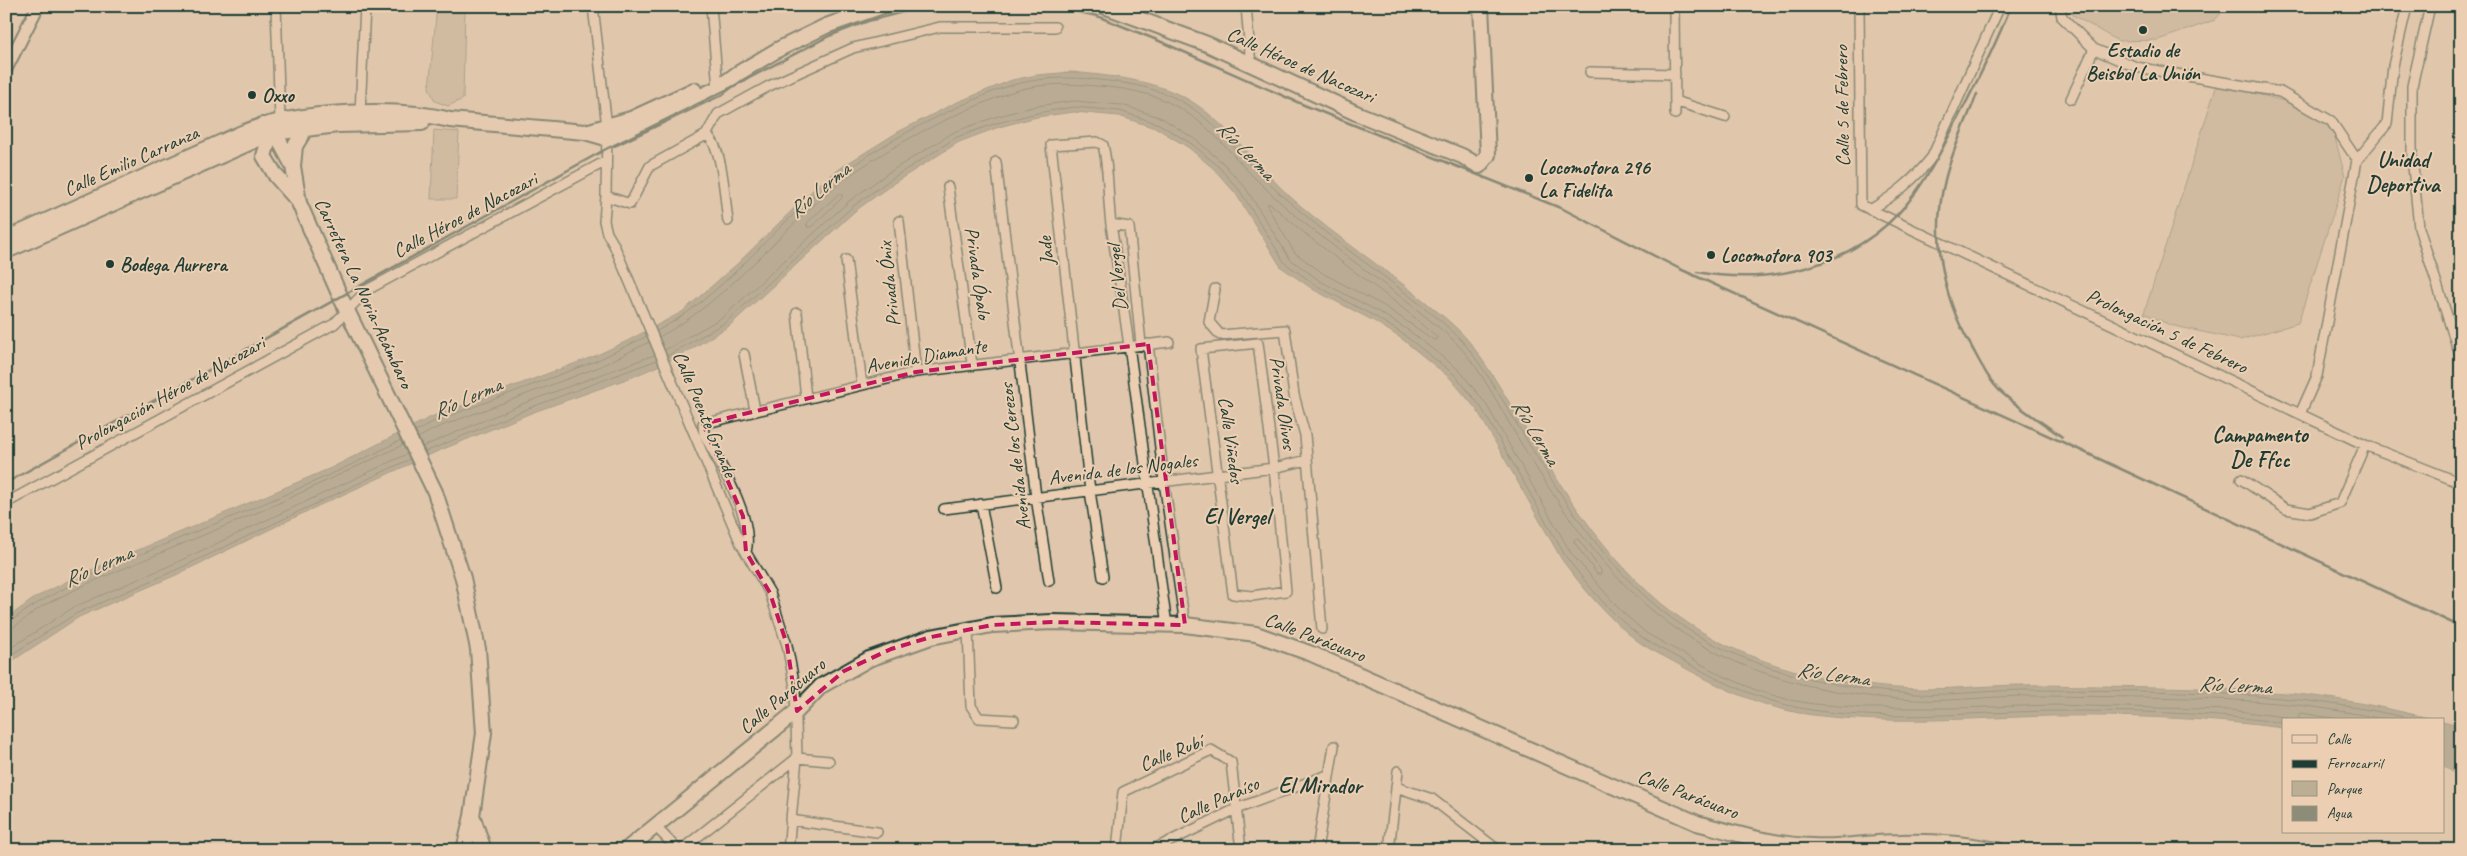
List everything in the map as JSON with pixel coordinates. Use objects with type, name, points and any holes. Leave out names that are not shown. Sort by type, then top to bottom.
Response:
[{"type":"main road","points":[[272,125],[306,128],[450,120],[606,133],[631,119],[718,84],[826,26],[883,6]]},
{"type":"main road","name":"Calle Héroe de Nacozari","points":[[1104,6],[1207,44],[1251,66],[1462,156],[1479,166],[1488,155],[1481,6]]},
{"type":"main road","points":[[272,125],[360,113],[428,114],[450,120]]},
{"type":"main road","points":[[264,156],[272,125]]},
{"type":"main road","name":"Calle Emilio Carranza","points":[[6,251],[243,145],[272,125]]},
{"type":"main road","name":"Calle Emilio Carranza","points":[[6,239],[272,125]]},
{"type":"main road","name":"Carretera La Noria-Acámbaro","points":[[272,125],[293,166],[299,203],[347,309],[435,492],[463,578],[478,649],[484,733],[472,816],[464,850]]},
{"type":"main road","points":[[293,166],[295,146],[306,128]]},
{"type":"main road","points":[[243,145],[252,147],[264,156],[273,172],[299,203]]},
{"type":"main road","name":"Calle Parácuaro","points":[[626,850],[797,711],[822,686],[844,671],[868,659],[930,637],[992,625],[1052,622],[1184,625],[1256,634],[1312,654],[1697,823],[1747,837],[1814,847],[1843,847],[1900,842],[1966,844],[1998,850]]},
{"type":"main road","points":[[472,816],[484,850]]},
{"type":"street","points":[[6,68],[38,6]]},
{"type":"street","points":[[272,125],[276,6]]},
{"type":"street","points":[[360,113],[365,6]]},
{"type":"street","name":"Calle Puente Grande","points":[[594,6],[606,133],[604,221],[607,233],[614,245],[743,548],[770,593],[786,645],[795,687],[797,711],[797,758],[788,850]]},
{"type":"street","points":[[711,6],[718,84]]},
{"type":"street","points":[[1246,6],[1251,66]]},
{"type":"street","points":[[1674,6],[1675,114]]},
{"type":"street","name":"Calle 5 de Febrero","points":[[1859,6],[1861,205]]},
{"type":"street","points":[[1870,210],[1896,194],[1916,177],[1932,157],[2000,6]]},
{"type":"street","points":[[2060,6],[2062,17],[2094,49],[2136,67],[2280,92],[2330,120],[2357,160]]},
{"type":"street","points":[[2300,414],[2317,376],[2357,160],[2387,124],[2393,66],[2407,6]]},
{"type":"street","points":[[2430,6],[2412,86],[2412,156],[2420,228],[2461,359]]},
{"type":"street","points":[[606,196],[630,204],[650,166],[706,135],[718,114],[769,86],[853,48],[940,27],[1055,27]]},
{"type":"street","points":[[2072,99],[2094,49]]},
{"type":"street","points":[[1590,72],[1675,74]]},
{"type":"street","points":[[1675,101],[1725,117]]},
{"type":"street","points":[[706,135],[714,144],[720,165],[728,222]]},
{"type":"street","name":"Del Vergel","points":[[1051,145],[1097,142],[1103,145],[1109,168],[1111,224],[1131,346],[1146,484],[1166,624]]},
{"type":"street","name":"Jade","points":[[1051,145],[1076,352],[1090,491],[1102,577]]},
{"type":"street","name":"Calle Héroe de Nacozari","points":[[347,309],[367,290],[606,162]]},
{"type":"street","name":"Avenida de los Cerezos","points":[[996,162],[1036,497],[1049,581]]},
{"type":"street","name":"Privada Ópalo","points":[[948,187],[972,364]]},
{"type":"street","name":"Prolongación 5 de Febrero","points":[[1861,205],[2365,445],[2461,483]]},
{"type":"street","name":"Privada Ónix","points":[[899,221],[916,372]]},
{"type":"street","name":"Del Vergel","points":[[1111,224],[1129,227],[1145,344]]},
{"type":"street","points":[[846,260],[862,385]]},
{"type":"street","points":[[1215,288],[1209,322],[1220,335],[1285,330],[1294,395],[1305,435],[1322,629]]},
{"type":"street","name":"Prolongación Héroe de Nacozari","points":[[6,503],[334,324],[347,309]]},
{"type":"street","points":[[797,312],[806,398]]},
{"type":"street","name":"Avenida Diamante","points":[[743,548],[748,544],[743,516],[702,424],[916,372],[1169,342]]},
{"type":"street","name":"Privada Olivos","points":[[1201,349],[1258,342],[1274,468],[1286,592],[1252,596],[1233,594]]},
{"type":"street","points":[[1145,344],[1184,625]]},
{"type":"street","name":"Calle Viñedos","points":[[1201,349],[1233,594]]},
{"type":"street","points":[[744,354],[755,410]]},
{"type":"street","points":[[2241,479],[2286,509],[2310,513],[2340,503],[2365,445]]},
{"type":"street","name":"Avenida de los Nogales","points":[[944,509],[1274,468],[1307,460]]},
{"type":"street","points":[[981,504],[997,588]]},
{"type":"street","points":[[968,630],[971,706],[978,718],[1014,720]]},
{"type":"street","points":[[1317,850],[1334,746]]},
{"type":"street","name":"Calle Rubí","points":[[1117,850],[1123,792],[1212,750],[1230,762],[1236,809]]},
{"type":"street","points":[[656,827],[679,850],[797,758],[829,761]]},
{"type":"street","points":[[1389,850],[1398,771]]},
{"type":"street","name":"Calle Paraíso","points":[[1152,850],[1236,809],[1328,775]]},
{"type":"street","points":[[1396,787],[1432,800],[1498,850]]},
{"type":"street","points":[[1236,809],[1241,850]]},
{"type":"street","points":[[790,820],[877,832]]},
{"type":"highlighted area","points":[[1148,344],[1185,625],[1052,622],[992,625],[931,637],[891,649],[844,671],[797,711],[787,645],[770,593],[746,552],[743,516],[703,424],[916,372]]},
{"type":"green space","points":[[437,6],[465,6],[463,99],[448,106],[435,101],[429,88]]},
{"type":"green space","name":"Estadio de Beisbol La Unión","points":[[2070,6],[2227,6],[2215,20],[2158,40],[2118,41],[2073,15]]},
{"type":"green space","points":[[2217,84],[2284,101],[2318,115],[2334,134],[2345,176],[2298,323],[2240,340],[2170,325],[2144,313]]},
{"type":"green space","points":[[434,130],[459,132],[456,199],[431,199]]},
{"type":"water","name":"Río Lerma","points":[[1072,72],[1142,82],[1182,96],[1212,117],[1295,201],[1407,287],[1448,320],[1466,338],[1479,355],[1564,489],[1603,544],[1625,569],[1674,614],[1726,645],[1779,666],[1808,674],[1865,685],[1893,688],[1920,689],[2027,685],[2225,689],[2343,700],[2428,718],[2282,718],[2282,728],[2197,720],[2108,716],[1872,720],[1795,712],[1742,696],[1692,672],[1643,645],[1607,614],[1562,560],[1477,410],[1450,378],[1402,339],[1374,321],[1314,290],[1281,267],[1236,194],[1214,169],[1189,148],[1158,129],[1119,116],[1074,112],[1037,117],[999,127],[959,142],[894,183],[855,211],[729,326],[680,356],[635,376],[531,413],[436,452],[318,506],[176,575],[79,617],[6,665],[6,619],[36,597],[84,573],[331,468],[431,417],[595,356],[627,341],[682,312],[737,264],[817,186],[845,165],[898,132],[955,103],[1012,80],[1037,75]]},
{"type":"water","points":[[2444,721],[2461,726],[2461,778],[2444,766]]},
{"type":"railway","points":[[6,483],[606,149],[734,86],[829,36],[868,21],[926,6]]},
{"type":"railway","points":[[1051,6],[1097,16],[1157,40],[1304,105],[1563,209],[1680,269],[2080,450],[2461,627]]},
{"type":"railway","points":[[1697,272],[1728,276],[1759,276],[1789,272],[1818,264],[1846,252],[1872,236],[1896,216],[1916,192],[1944,145],[1980,75],[2011,6]]},
{"type":"railway","points":[[1977,94],[1951,158],[1941,201],[1939,243],[1946,286],[1960,325],[1992,382],[2023,410],[2062,437]]},
{"type":"place","name":"Estadio de Beisbol La Unión","points":[[2143,30]]},
{"type":"place","name":"Oxxo","points":[[252,95]]},
{"type":"place","name":"Locomotora 296 La Fidelita","points":[[1529,178]]},
{"type":"place","name":"Locomotora 903","points":[[1711,255]]},
{"type":"place","name":"Bodega Aurrera","points":[[110,264]]},
{"type":"district","name":"Unidad Deportiva","points":[[2403,172]]},
{"type":"district","name":"Campamento De Ffcc","points":[[2260,448]]},
{"type":"district","name":"El Vergel","points":[[1237,517]]},
{"type":"district","name":"El Mirador","points":[[1320,786]]}]
